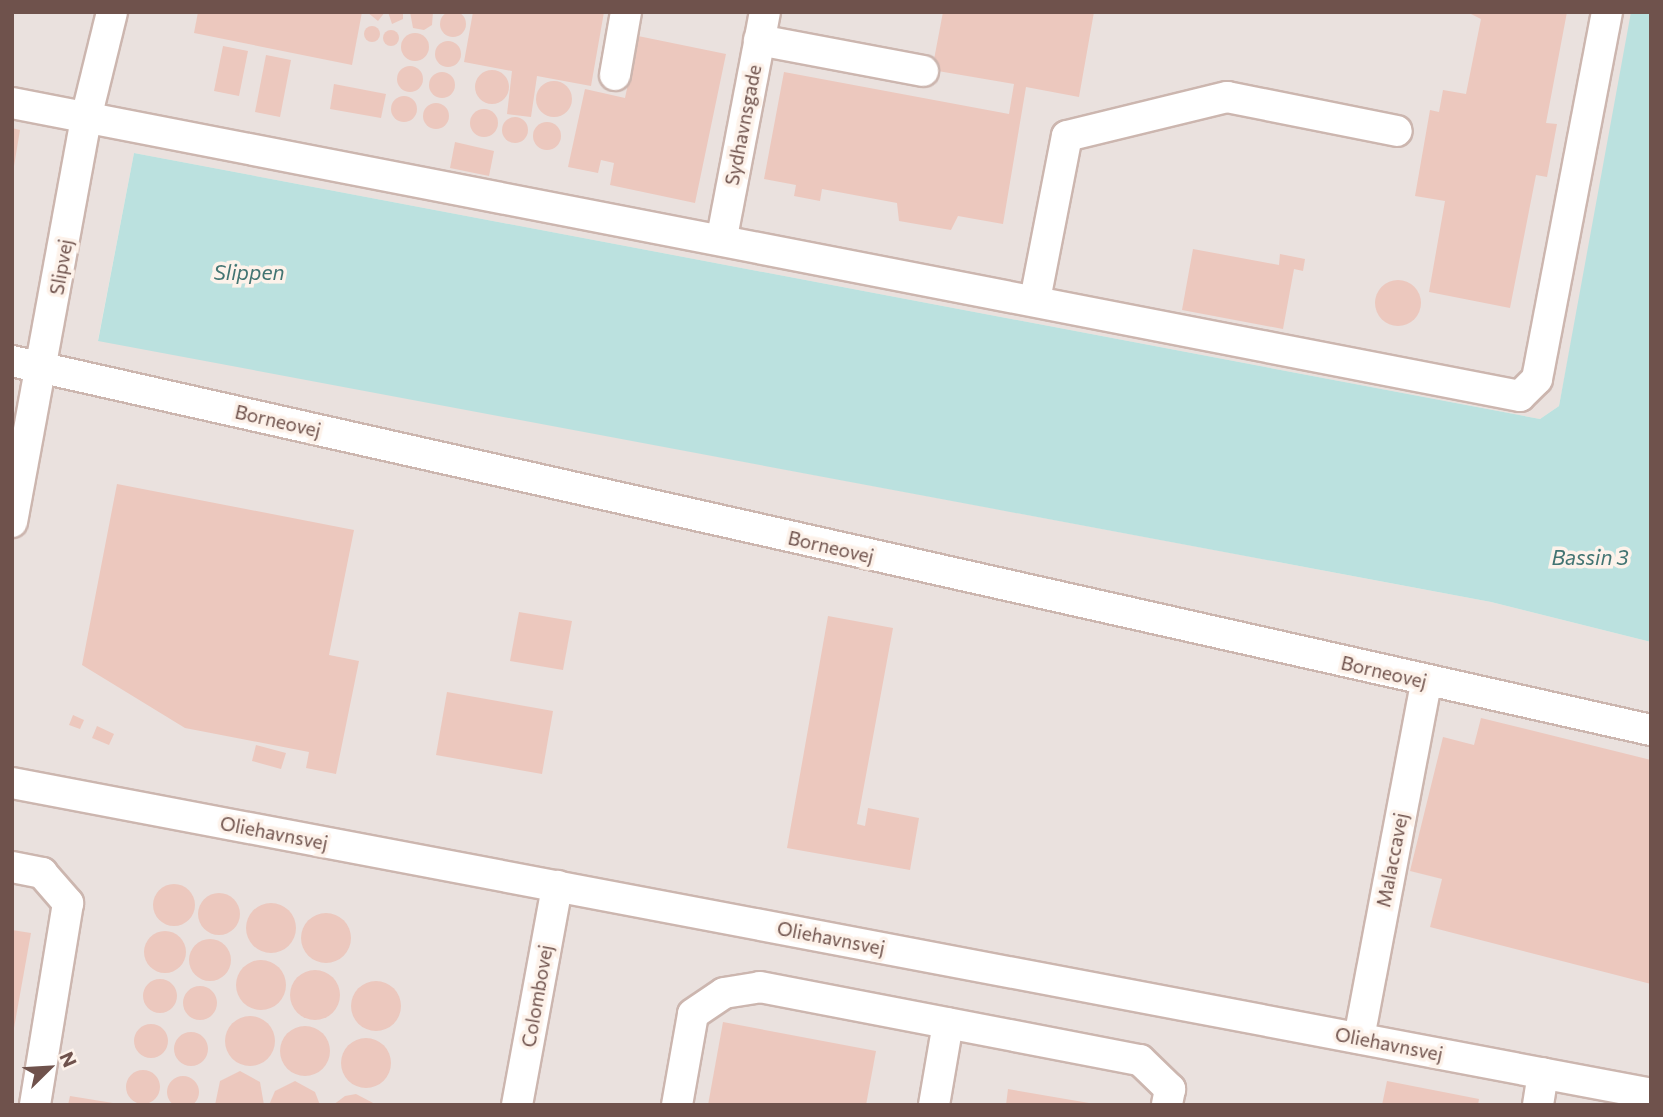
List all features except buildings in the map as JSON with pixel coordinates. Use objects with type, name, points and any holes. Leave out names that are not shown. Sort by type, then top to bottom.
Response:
[{"type":"street","name":"Slipvej","points":[[12,522],[43,368],[86,118],[111,12]]},
{"type":"street","points":[[615,75],[626,12]]},
{"type":"street","points":[[12,103],[722,237],[1512,396],[1528,392],[1537,379],[1608,12]]},
{"type":"street","points":[[762,26],[923,71]]},
{"type":"street","name":"Sydhavnsgade","points":[[722,237],[762,26]]},
{"type":"street","points":[[1035,300],[1067,136],[1227,97],[1397,131]]},
{"type":"street","name":"Borneovej","points":[[12,361],[1426,682],[1651,730]]},
{"type":"street","name":"Malaccavej","points":[[1359,1038],[1426,682]]},
{"type":"street","name":"Oliehavnsvej","points":[[12,783],[1651,1094]]},
{"type":"street","points":[[12,867],[42,873],[68,903],[35,1105]]},
{"type":"street","name":"Colombovej","points":[[517,1105],[557,886]]},
{"type":"street","points":[[677,1105],[694,1014],[724,993],[760,987],[1140,1060],[1170,1088],[1167,1105]]},
{"type":"street","points":[[934,1105],[948,1023]]},
{"type":"street","points":[[1538,1105],[1544,1073]]},
{"type":"shaded area","points":[[12,12],[1635,12],[1559,406],[1540,419],[134,153],[98,340],[1491,602],[1651,642],[1651,1105],[12,1105]]},
{"type":"water","name":"Slippen","points":[[1631,12],[1651,12],[1651,642],[1491,602],[98,341],[134,153],[1540,419],[1559,406]]},
{"type":"water label","name":"Bassin 3","points":[[1590,557]]}]
